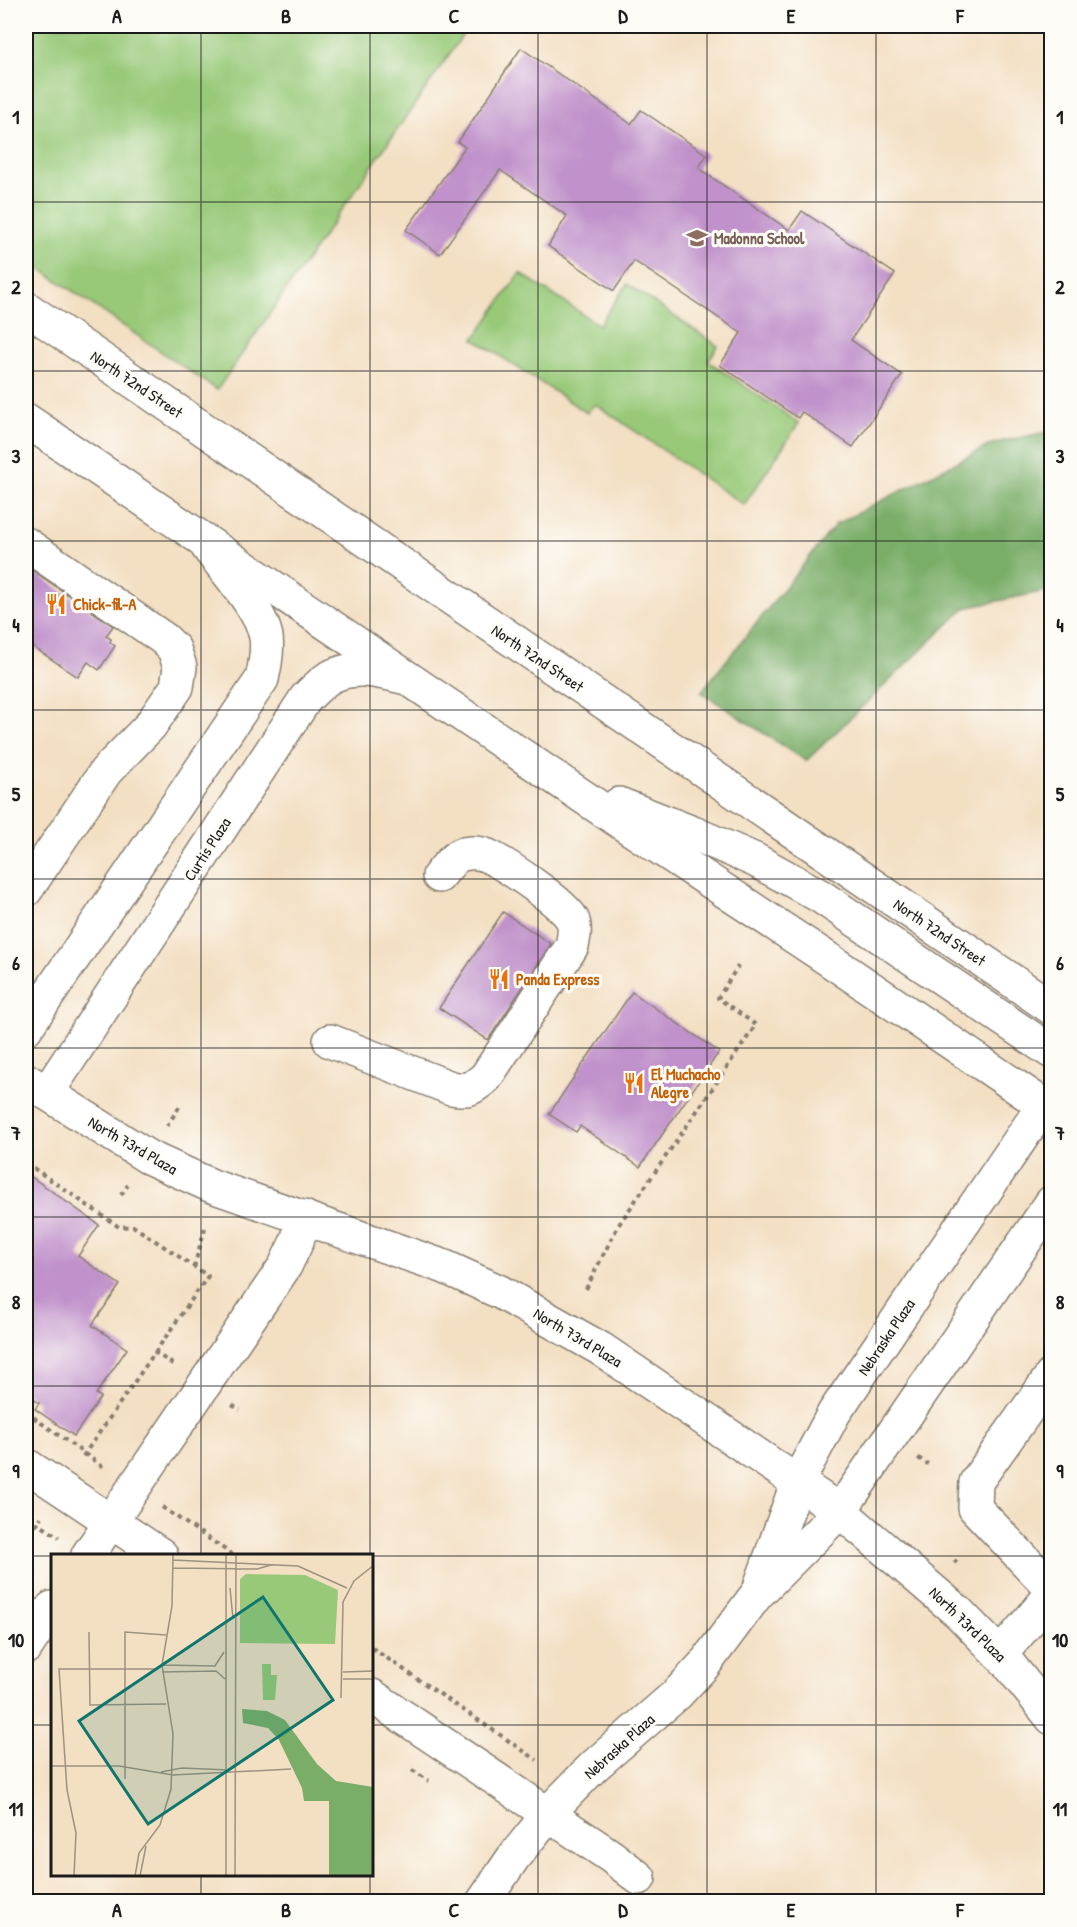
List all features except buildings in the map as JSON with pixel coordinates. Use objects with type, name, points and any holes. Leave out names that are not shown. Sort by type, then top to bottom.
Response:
[{"type":"street","name":"North 72nd Street","points":[[26,308],[1052,1008]]},
{"type":"street","points":[[26,330],[104,362]]},
{"type":"street","points":[[26,420],[553,776],[1049,1106]]},
{"type":"street","points":[[26,1028],[262,679],[266,660],[266,636],[242,592],[202,539]]},
{"type":"street","points":[[26,544],[164,639],[174,649],[180,667],[177,687],[150,726],[106,771],[26,890]]},
{"type":"street","name":"Curtis Plaza","points":[[36,1086],[306,698],[328,678],[348,670],[366,669],[407,678]]},
{"type":"street","points":[[553,776],[755,860],[820,896],[1052,1052]]},
{"type":"street","points":[[330,1041],[451,1088],[465,1091],[475,1087],[486,1077],[572,946],[575,935],[573,922],[567,911],[489,856],[474,853],[460,855],[438,876]]},
{"type":"street","name":"North 73rd Plaza","points":[[36,1086],[148,1157],[177,1172],[445,1267],[518,1301],[601,1349],[840,1511],[959,1612],[1000,1654],[1052,1718]]},
{"type":"street","name":"Nebraska Plaza","points":[[757,1594],[798,1481],[834,1413],[1049,1106]]},
{"type":"street","name":"Nebraska Plaza","points":[[483,1902],[513,1858],[548,1815],[594,1766],[677,1694],[704,1665],[757,1594],[840,1511],[1052,1202]]},
{"type":"street","points":[[89,1554],[285,1266],[297,1241],[304,1217]]},
{"type":"street","points":[[1052,1375],[976,1482],[975,1508],[1052,1589]]},
{"type":"street","points":[[26,1465],[159,1554]]},
{"type":"street","points":[[1000,1654],[1052,1594]]},
{"type":"street","points":[[26,1647],[51,1610]]},
{"type":"street","points":[[374,1697],[612,1857],[639,1878]]},
{"type":"path","points":[[586,1289],[618,1226],[756,1024],[718,998],[738,966]]},
{"type":"path","points":[[26,1163],[119,1227],[133,1226],[208,1276],[84,1454],[26,1412]]},
{"type":"path","points":[[194,1267],[205,1228]]},
{"type":"path","points":[[134,1488],[232,1554]]},
{"type":"path","points":[[26,1522],[37,1522],[26,1542]]},
{"type":"path","points":[[374,1649],[537,1760]]},
{"type":"green space","points":[[26,26],[469,26],[217,390],[26,259]]},
{"type":"green space","points":[[520,273],[599,325],[627,284],[718,346],[708,361],[799,423],[744,505],[595,404],[587,413],[474,339]]},
{"type":"green space","points":[[1051,431],[1051,590],[965,608],[806,761],[701,692],[836,524],[994,443]]},
{"type":"place","name":"Madonna School","points":[[697,238]]},
{"type":"place","name":"Chick-fil-A","points":[[56,604]]},
{"type":"place","name":"Panda Express","points":[[499,979]]},
{"type":"place","name":"El Muchacho Alegre","points":[[634,1083]]}]
